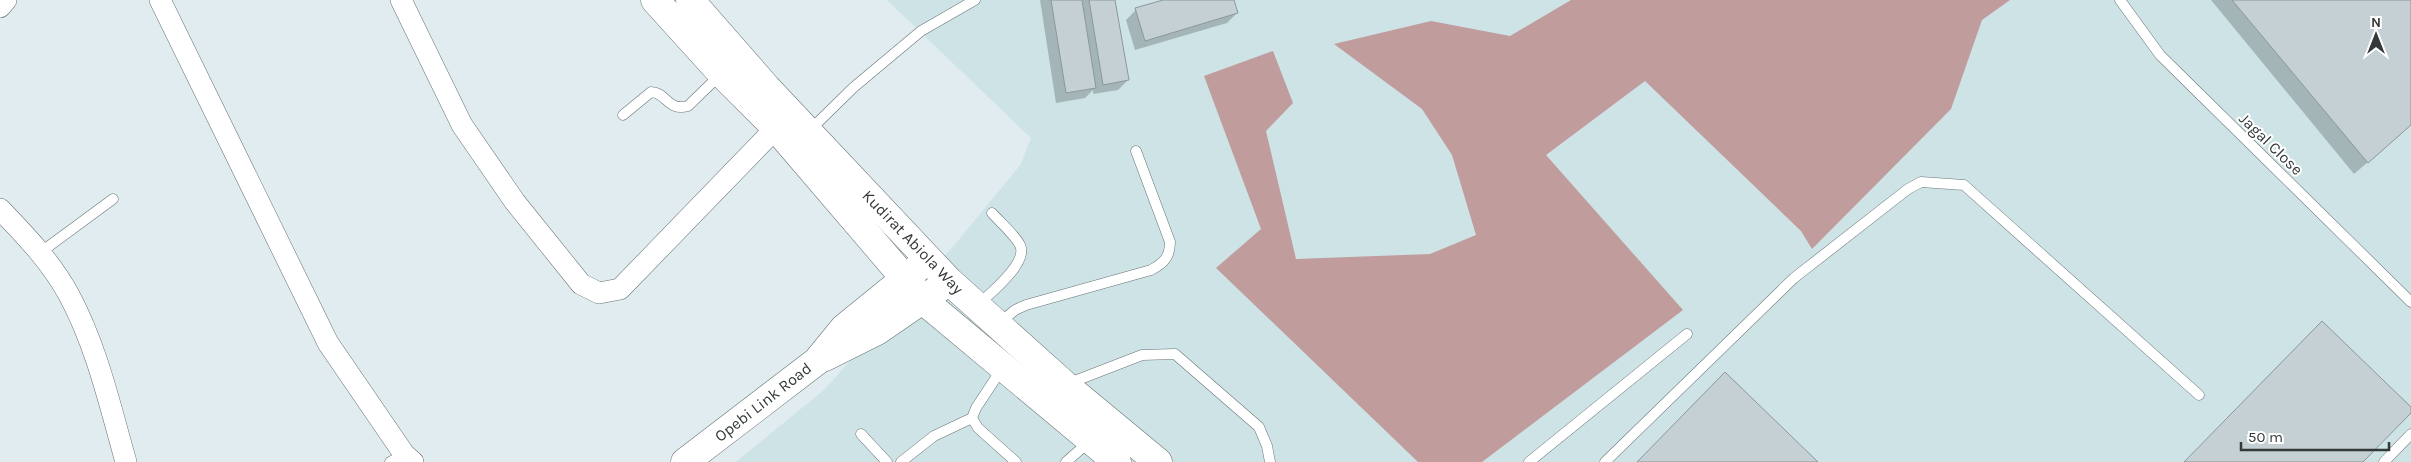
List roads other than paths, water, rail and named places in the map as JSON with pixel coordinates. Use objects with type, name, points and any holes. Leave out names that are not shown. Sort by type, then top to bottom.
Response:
[{"type":"main road","name":"Kudirat Abiola Way","points":[[655,0],[722,74],[776,128],[924,301],[1117,462]]},
{"type":"main road","name":"Kudirat Abiola Way","points":[[690,0],[808,131],[949,281],[1065,385],[1158,462]]},
{"type":"main road","name":"Opebi Link Road","points":[[817,360],[844,328],[904,278],[929,260]]},
{"type":"main road","name":"Opebi Link Road","points":[[685,462],[817,360],[877,331],[924,301],[949,281]]},
{"type":"street","points":[[0,7],[6,0]]},
{"type":"street","points":[[160,0],[328,343],[402,459]]},
{"type":"street","points":[[400,0],[462,125],[487,164],[580,284],[599,293],[620,289],[776,128]]},
{"type":"street","points":[[0,209],[40,252],[69,295],[97,360],[126,462]]},
{"type":"lane","points":[[808,131],[854,87],[915,35],[975,0]]},
{"type":"lane","name":"Jagal Close","points":[[2120,0],[2160,55],[2411,302]]},
{"type":"lane","points":[[622,115],[651,92],[657,92],[675,107],[688,106],[722,74]]},
{"type":"lane","points":[[998,324],[1015,310],[1026,305],[1150,270],[1168,258],[1170,242],[1136,151]]},
{"type":"lane","points":[[1605,462],[1794,278],[1908,189],[1921,182],[1964,185],[2199,395]]},
{"type":"lane","points":[[40,252],[113,199]]},
{"type":"lane","points":[[977,306],[1017,267],[1021,258],[1020,246],[992,213]]},
{"type":"lane","points":[[1529,462],[1687,334]]},
{"type":"lane","points":[[1065,385],[1142,355],[1175,354],[1259,427],[1267,446],[1270,462]]},
{"type":"lane","points":[[902,462],[934,436],[972,418],[976,408],[1004,366]]},
{"type":"lane","points":[[972,418],[978,428],[1016,462]]},
{"type":"lane","points":[[861,434],[887,462]]},
{"type":"lane","points":[[2384,462],[2411,434]]},
{"type":"lane","points":[[1066,462],[1091,440]]}]
